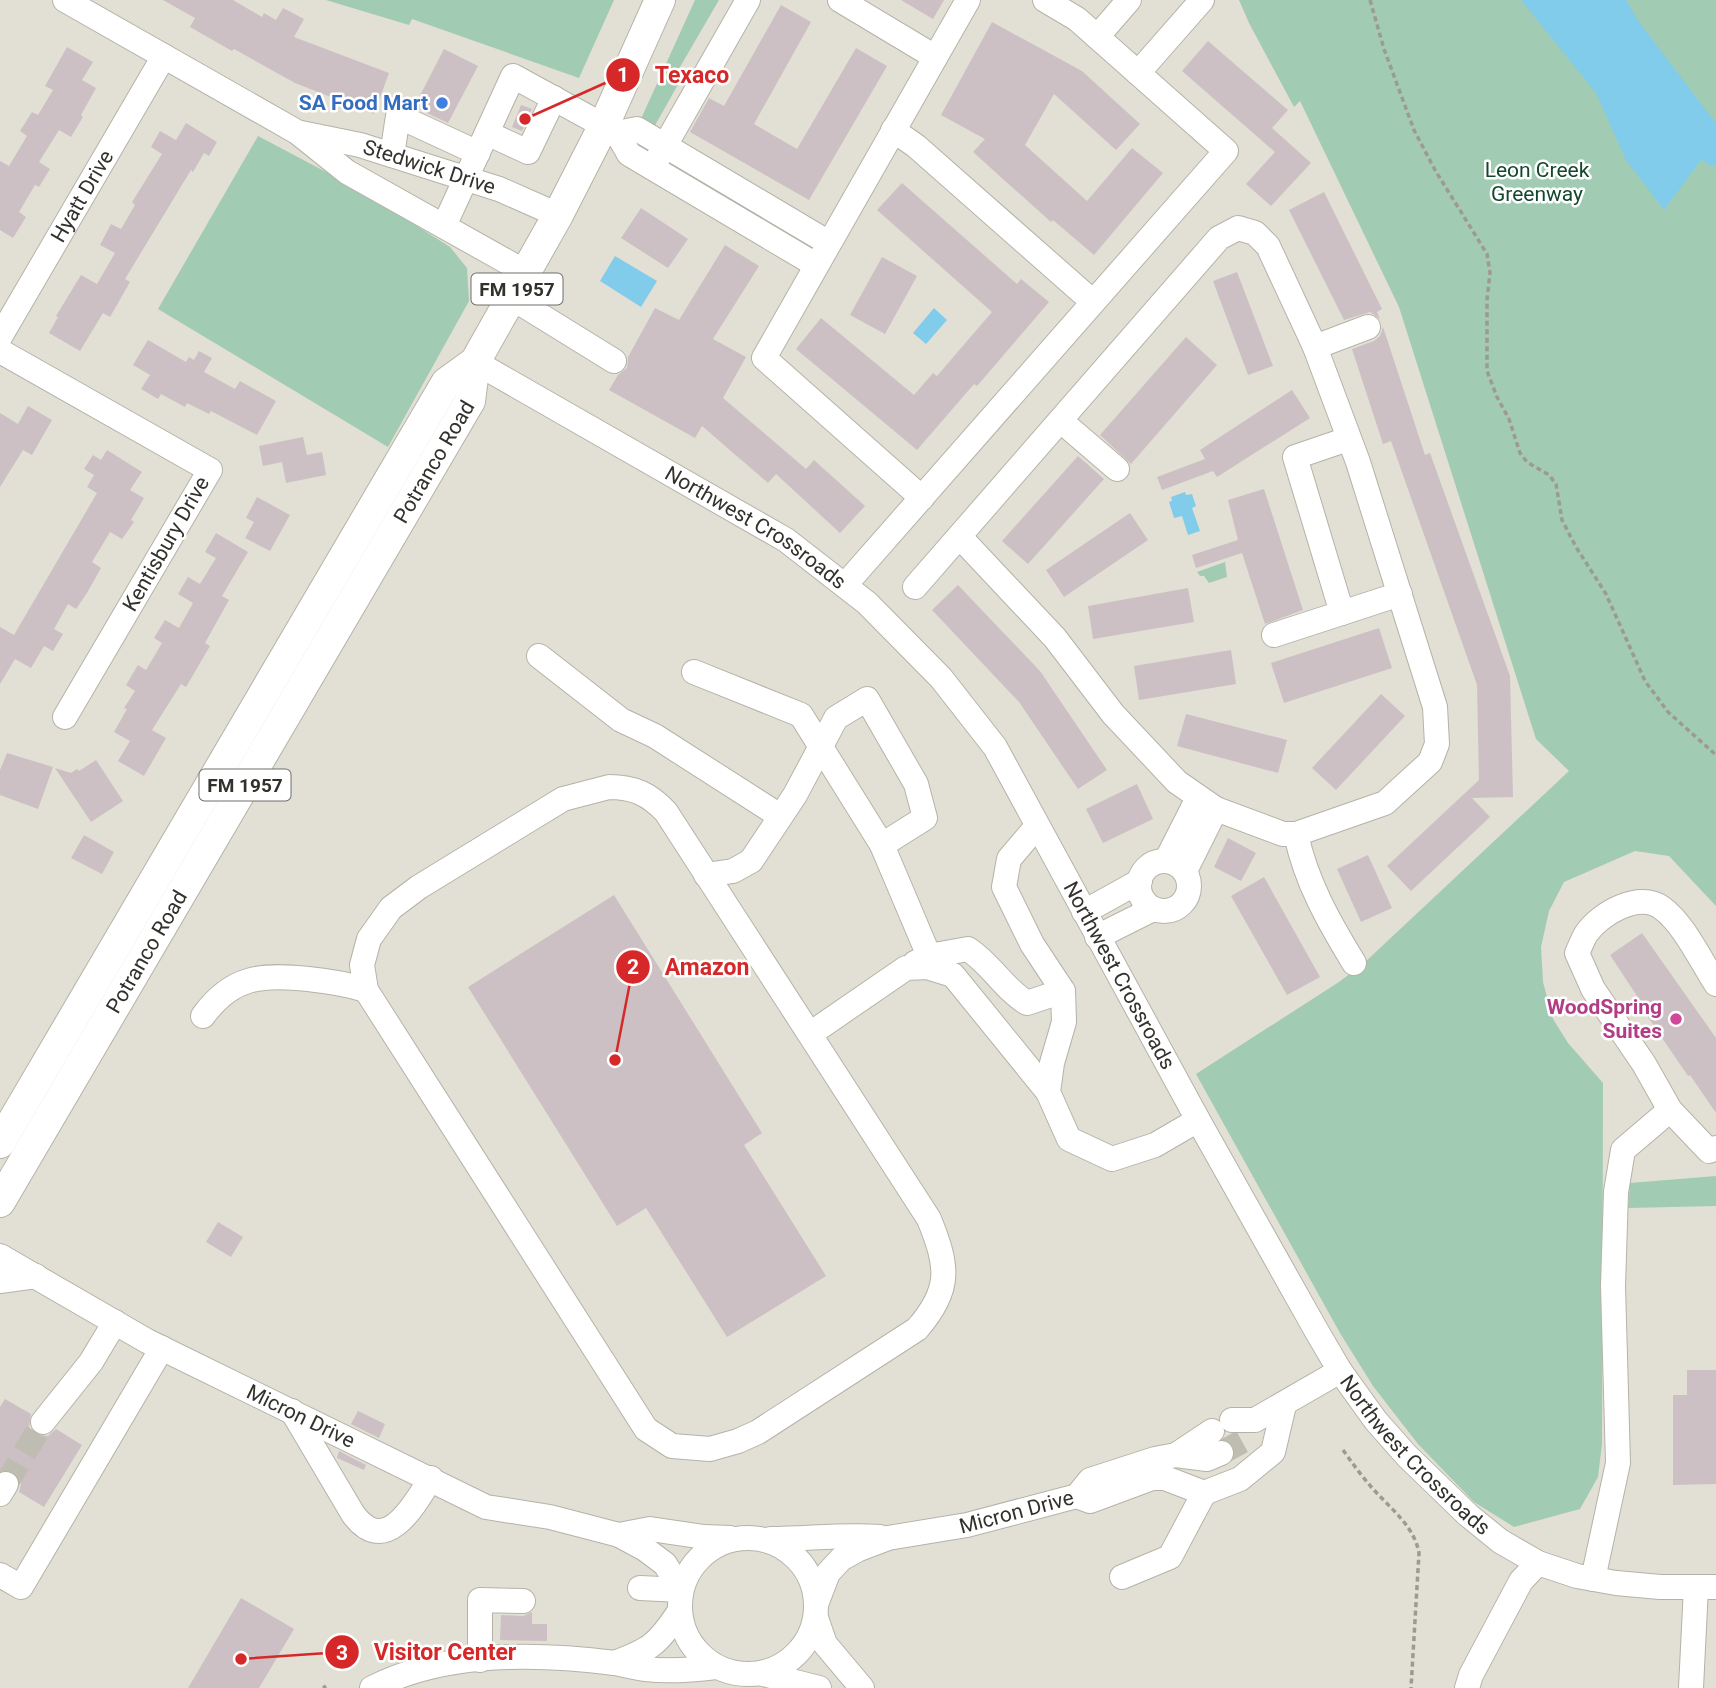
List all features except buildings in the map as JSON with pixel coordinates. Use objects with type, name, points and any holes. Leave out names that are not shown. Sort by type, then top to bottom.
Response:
[{"type":"main road","name":"FM 1957","points":[[475,362],[558,215],[611,129],[660,0]]},
{"type":"main road","name":"Potranco Road","points":[[0,1143],[446,383],[475,362]]},
{"type":"main road","name":"Potranco Road","points":[[0,1202],[470,401],[475,362]]},
{"type":"street","name":"Stedwick Drive","points":[[65,0],[296,132],[347,172],[527,272]]},
{"type":"street","points":[[653,168],[747,0]]},
{"type":"street","points":[[840,0],[935,57]]},
{"type":"street","points":[[922,498],[764,358],[968,0]]},
{"type":"street","points":[[845,585],[1226,151],[1077,19],[1045,0]]},
{"type":"street","points":[[1097,37],[1129,0]]},
{"type":"street","points":[[1138,73],[1202,0]]},
{"type":"street","name":"Hyatt Drive","points":[[0,337],[164,56]]},
{"type":"street","points":[[444,226],[513,76],[611,129],[629,154],[816,265]]},
{"type":"street","points":[[392,155],[398,116],[483,143],[528,152],[554,98]]},
{"type":"street","points":[[611,129],[638,129],[829,243]]},
{"type":"street","points":[[893,130],[916,146],[1093,302]]},
{"type":"street","name":"Stedwick Drive","points":[[296,132],[360,145],[392,155],[499,189],[558,215]]},
{"type":"street","points":[[915,587],[1219,238],[1238,229],[1255,233],[1268,246],[1315,346],[1348,439],[1435,707],[1437,744],[1430,762],[1385,803],[1296,834],[1283,834],[1207,803],[1177,782],[1132,737],[1055,638],[960,537]]},
{"type":"street","points":[[511,301],[525,306],[614,361]]},
{"type":"street","points":[[1315,346],[1368,327]]},
{"type":"street","name":"Kentisbury Drive","points":[[0,351],[210,470],[65,717]]},
{"type":"street","name":"Northwest Crossroads","points":[[475,362],[786,540],[885,620],[942,678],[995,747],[1198,1121],[1340,1371],[1376,1420],[1416,1465],[1468,1515],[1500,1541],[1538,1563],[1616,1583],[1706,1587]]},
{"type":"street","points":[[1061,421],[1116,469]]},
{"type":"street","points":[[1342,613],[1295,457],[1348,439]]},
{"type":"street","points":[[1274,635],[1399,594]]},
{"type":"street","points":[[539,656],[621,720],[655,736],[780,816]]},
{"type":"street","points":[[694,672],[801,715],[882,845],[929,956]]},
{"type":"street","points":[[706,875],[733,871],[751,861],[822,748],[836,718],[867,699],[916,783],[925,818],[882,845]]},
{"type":"street","points":[[610,787],[630,787],[653,799],[666,812],[929,1219],[941,1249],[945,1269],[942,1288],[933,1310],[916,1329],[758,1432],[710,1449],[672,1446],[646,1429],[366,990],[362,965],[369,939],[390,908],[419,887],[563,799],[610,787]]},
{"type":"street","points":[[1175,866],[1207,803]]},
{"type":"street","points":[[1037,826],[1009,859],[1004,887],[1032,944],[1063,991],[1064,1022],[1052,1063],[1048,1092]]},
{"type":"street","points":[[1296,834],[1305,871],[1324,913],[1354,963]]},
{"type":"street","points":[[1084,912],[1140,881],[1150,866],[1175,866]]},
{"type":"street","points":[[1097,937],[1153,909],[1171,910],[1181,904],[1189,888],[1175,866]]},
{"type":"street","points":[[1140,881],[1142,897],[1153,909]]},
{"type":"street","points":[[1716,984],[1678,925],[1661,906],[1641,902],[1620,907],[1587,933],[1577,953],[1593,989],[1644,1064],[1670,1110],[1709,1150],[1716,1148]]},
{"type":"street","points":[[810,1034],[906,968],[929,956],[968,948],[985,961],[1014,995],[1027,1003],[1063,991]]},
{"type":"street","points":[[906,968],[927,967],[953,975],[1048,1092],[1069,1139],[1112,1158],[1155,1145],[1198,1121]]},
{"type":"street","points":[[203,1016],[211,1005],[230,990],[265,976],[337,982],[366,990]]},
{"type":"street","points":[[1593,1579],[1618,1463],[1613,1286],[1616,1192],[1623,1150],[1670,1110]]},
{"type":"street","name":"Micron Drive","points":[[0,1256],[162,1348],[486,1507],[550,1517],[619,1535],[665,1564],[680,1601]]},
{"type":"street","points":[[0,1281],[36,1276]]},
{"type":"street","points":[[43,1422],[91,1362],[114,1322]]},
{"type":"street","points":[[0,1575],[21,1587],[162,1348]]},
{"type":"street","points":[[1122,1577],[1170,1557],[1204,1493],[1240,1479],[1273,1451],[1284,1405],[1340,1371]]},
{"type":"street","name":"Micron Drive","points":[[816,1610],[828,1573],[841,1559],[859,1549],[888,1538],[967,1525],[1077,1496],[1090,1480],[1155,1459],[1176,1455],[1207,1459],[1233,1433],[1284,1405]]},
{"type":"street","points":[[292,1411],[353,1514],[360,1524],[372,1532],[384,1531],[403,1519],[431,1478]]},
{"type":"street","points":[[1077,1496],[1090,1501],[1152,1478],[1165,1478],[1204,1493]]},
{"type":"street","name":"Micron Drive","points":[[619,1535],[650,1529],[704,1537],[812,1539],[855,1535],[888,1538]]},
{"type":"street","points":[[614,1663],[651,1647],[665,1634],[680,1601],[687,1574],[697,1560],[710,1549],[725,1542],[750,1538],[776,1544],[798,1560],[813,1584],[816,1610],[825,1644],[862,1688]]},
{"type":"street","points":[[1466,1688],[1521,1581],[1538,1563]]},
{"type":"street","points":[[1690,1688],[1706,1587]]},
{"type":"street","points":[[640,1588],[680,1601]]},
{"type":"street","points":[[480,1660],[480,1600],[523,1601]]},
{"type":"street","points":[[680,1601],[681,1626],[694,1650],[723,1670]]},
{"type":"street","points":[[763,1674],[797,1654],[812,1631],[816,1610]]},
{"type":"street","points":[[372,1688],[406,1674],[437,1666],[512,1657],[614,1663],[683,1672],[723,1670],[747,1675],[763,1674],[819,1688]]},
{"type":"street","points":[[692,1688],[723,1670]]},
{"type":"path","points":[[1370,0],[1384,49],[1414,130],[1435,170],[1487,254],[1490,273],[1487,300],[1487,371],[1509,419],[1520,453],[1527,462],[1549,475],[1556,484],[1562,520],[1606,594],[1644,681],[1668,712],[1716,755]]},
{"type":"path","points":[[1343,1450],[1403,1521],[1418,1544],[1411,1688]]},
{"type":"green space","points":[[326,0],[614,0],[579,78],[412,19],[409,25]]},
{"type":"green space","points":[[695,0],[719,0],[680,67],[685,72],[653,129],[640,121]]},
{"type":"green space","name":"Leon Creek Greenway","points":[[1239,0],[1716,0],[1716,906],[1669,856],[1635,851],[1564,882],[1549,911],[1541,947],[1543,982],[1553,1019],[1568,1043],[1603,1083],[1602,1444],[1598,1477],[1580,1509],[1514,1527],[1474,1502],[1418,1444],[1373,1386],[1340,1333],[1196,1074],[1364,963],[1569,771],[1536,739],[1399,307],[1300,101],[1294,107]]},
{"type":"green space","points":[[258,136],[362,191],[450,247],[467,268],[469,301],[388,447],[158,309]]},
{"type":"green space","points":[[1225,562],[1227,577],[1209,583],[1197,572]]},
{"type":"green space","points":[[1716,1176],[1716,1206],[1628,1208],[1630,1183]]},
{"type":"water","points":[[1521,0],[1618,0],[1707,152],[1664,210],[1626,160],[1596,93]]},
{"type":"water","points":[[615,256],[657,281],[641,307],[600,281]]},
{"type":"water","points":[[934,308],[947,320],[926,344],[913,333]]},
{"type":"water","points":[[1185,492],[1186,495],[1192,494],[1196,506],[1192,508],[1200,531],[1188,535],[1182,516],[1174,518],[1169,502],[1172,501],[1171,497]]},
{"type":"waterway","points":[[1608,0],[1625,30],[1716,150]]},
{"type":"tunnel","points":[[6,1484],[43,1422]]},
{"type":"tunnel","points":[[1221,1453],[1243,1441]]},
{"type":"place","name":"SA Food Mart","points":[[442,103]]},
{"type":"place","name":"Texaco","points":[[525,119]]},
{"type":"place","name":"WoodSpring Suites","points":[[1676,1019]]},
{"type":"place","name":"Amazon","points":[[615,1060]]},
{"type":"place","name":"Visitor Center","points":[[241,1659]]}]
